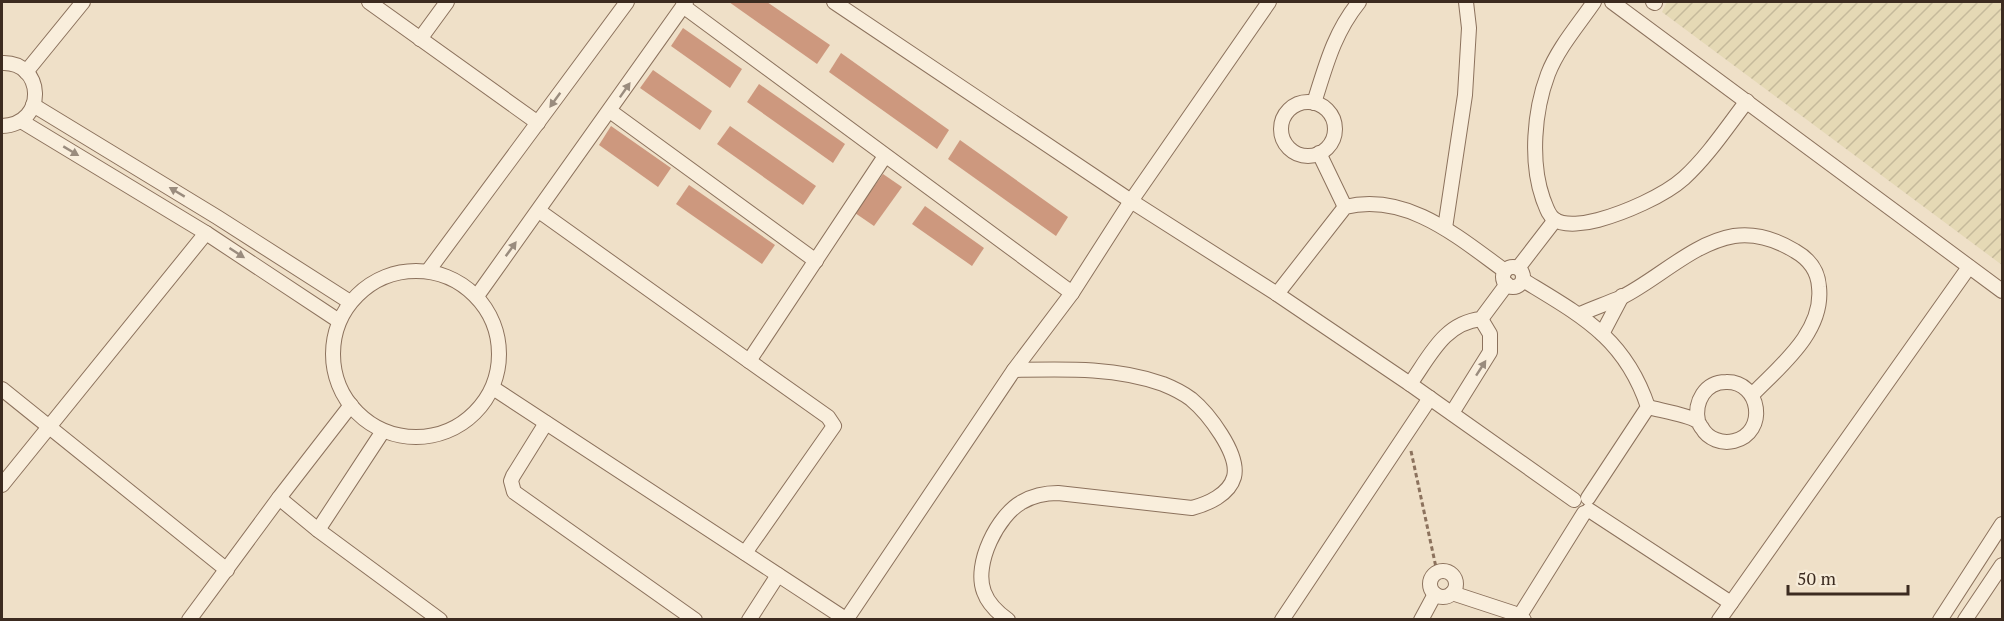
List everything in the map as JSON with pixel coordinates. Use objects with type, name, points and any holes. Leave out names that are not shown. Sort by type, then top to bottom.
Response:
[{"type":"street","points":[[26,72],[83,2]]},
{"type":"street","points":[[369,2],[538,123]]},
{"type":"street","points":[[420,39],[447,2]]},
{"type":"street","points":[[428,271],[627,2]]},
{"type":"street","points":[[834,2],[849,6],[1131,201],[1277,294],[1731,603]]},
{"type":"street","points":[[493,388],[846,619],[1014,370],[1072,293],[1131,201],[1269,2]]},
{"type":"street","points":[[1314,102],[1334,40],[1343,23],[1359,2]]},
{"type":"street","points":[[1445,228],[1465,95],[1468,28],[1466,2]]},
{"type":"street","points":[[1594,2],[1556,59],[1548,73],[1543,90],[1536,131],[1535,156],[1539,185],[1548,211],[1555,220],[1579,223],[1610,217],[1673,186],[1699,162],[1747,101]]},
{"type":"street","points":[[1612,2],[2002,291]]},
{"type":"street","points":[[477,296],[685,4],[885,156],[1072,293]]},
{"type":"street","points":[[2,63],[17,66],[26,72],[35,91],[33,105],[21,121],[2,126]]},
{"type":"street","points":[[1314,102],[1329,113],[1334,126],[1332,139],[1319,153],[1307,155],[1295,152],[1286,143],[1281,131],[1283,119],[1290,108],[1301,103],[1314,102]]},
{"type":"street","points":[[33,105],[217,217],[350,302]]},
{"type":"street","points":[[610,111],[816,261]]},
{"type":"street","points":[[21,121],[206,233],[339,321]]},
{"type":"street","points":[[1319,153],[1345,207]]},
{"type":"street","points":[[749,361],[885,156]]},
{"type":"street","points":[[1277,294],[1345,207],[1365,202],[1397,207],[1445,228],[1513,276],[1580,315],[1622,352],[1640,383],[1648,407]]},
{"type":"street","points":[[539,211],[828,417],[834,426],[745,553]]},
{"type":"street","points":[[1410,384],[1451,329],[1481,319],[1555,220]]},
{"type":"street","points":[[2,485],[206,233]]},
{"type":"street","points":[[1580,315],[1622,296],[1689,255],[1720,240],[1734,236],[1773,240],[1808,260],[1819,281],[1820,293],[1817,314],[1801,343],[1752,395]]},
{"type":"street","points":[[1719,620],[1969,267]]},
{"type":"street","points":[[413,270],[428,271],[454,279],[477,296],[491,316],[499,340],[500,364],[493,388],[479,410],[472,416],[459,426],[434,436],[408,437],[383,431],[365,420],[351,405],[339,386],[333,365],[333,342],[339,321],[350,302],[372,283],[385,276],[413,270]]},
{"type":"street","points":[[1602,334],[1622,296]]},
{"type":"street","points":[[1452,413],[1490,352],[1490,334],[1481,319]]},
{"type":"street","points":[[1008,620],[995,609],[988,599],[984,592],[981,574],[985,553],[996,529],[1021,502],[1044,493],[1058,493],[1191,508],[1219,496],[1230,484],[1234,469],[1230,452],[1214,424],[1191,399],[1175,389],[1127,375],[1071,369],[1014,370]]},
{"type":"street","points":[[1724,382],[1735,383],[1744,388],[1752,395],[1757,406],[1752,430],[1743,438],[1725,442],[1713,439],[1704,432],[1698,421],[1699,400],[1705,391],[1724,382]]},
{"type":"street","points":[[2,389],[227,570]]},
{"type":"street","points":[[1282,620],[1430,398]]},
{"type":"street","points":[[189,620],[351,405]]},
{"type":"street","points":[[1648,407],[1698,421]]},
{"type":"street","points":[[1452,593],[1456,586],[1451,573],[1437,572],[1432,576],[1431,589],[1435,594],[1441,596],[1452,593],[1522,618],[1584,505],[1648,407]]},
{"type":"street","points":[[546,423],[513,476],[511,482],[514,492],[694,620]]},
{"type":"street","points":[[318,531],[383,431]]},
{"type":"street","points":[[279,498],[318,531],[440,620]]},
{"type":"street","points":[[1940,620],[2002,524]]},
{"type":"street","points":[[1965,620],[2002,565]]},
{"type":"street","points":[[749,620],[778,574]]},
{"type":"street","points":[[1421,620],[1435,594]]},
{"type":"path","points":[[1407,430],[1437,572]]},
{"type":"shaded area","points":[[1667,2],[2002,2],[2002,265],[1662,12]]},
{"type":"building","points":[[729,2],[767,2],[830,45],[817,64]]},
{"type":"building","points":[[683,28],[742,69],[730,88],[671,46]]},
{"type":"building","points":[[841,53],[949,130],[937,149],[829,72]]},
{"type":"building","points":[[653,70],[712,111],[700,130],[640,88]]},
{"type":"building","points":[[759,84],[845,144],[833,163],[747,102]]},
{"type":"building","points":[[611,126],[671,168],[658,187],[599,145]]},
{"type":"building","points":[[730,126],[816,186],[803,205],[717,144]]},
{"type":"building","points":[[960,140],[1068,217],[1056,236],[948,159]]},
{"type":"building","points":[[883,174],[902,187],[874,226],[855,213]]},
{"type":"building","points":[[689,185],[775,245],[762,264],[676,204]]},
{"type":"building","points":[[925,206],[984,248],[972,266],[912,224]]}]
